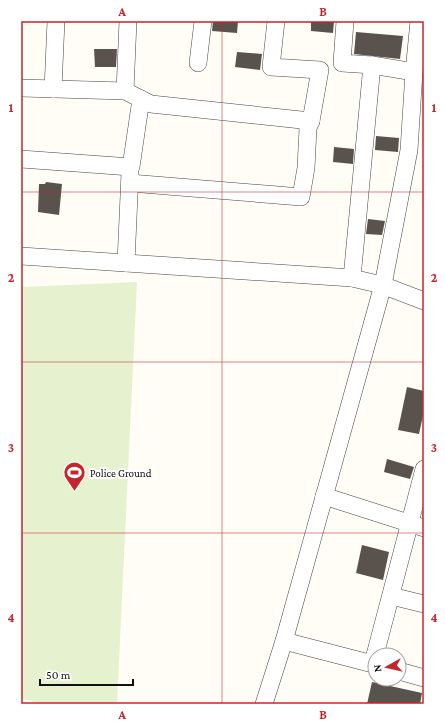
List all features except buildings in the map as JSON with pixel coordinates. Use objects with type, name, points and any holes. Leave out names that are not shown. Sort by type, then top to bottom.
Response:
[{"type":"street","points":[[53,89],[56,21]]},
{"type":"street","points":[[125,91],[128,21]]},
{"type":"street","points":[[198,63],[203,21]]},
{"type":"street","points":[[21,160],[301,197],[306,168],[308,128],[311,121],[320,70],[271,67],[276,21]]},
{"type":"street","points":[[345,21],[342,63],[372,65],[414,72]]},
{"type":"street","points":[[264,704],[284,641],[383,285],[416,152],[414,72],[419,21]]},
{"type":"street","points":[[352,278],[372,65]]},
{"type":"street","points":[[21,88],[125,91],[151,104],[311,121]]},
{"type":"street","points":[[126,263],[130,175],[141,99]]},
{"type":"street","points":[[21,256],[352,278],[383,285],[424,301]]},
{"type":"street","points":[[377,647],[391,596],[417,526],[424,469]]},
{"type":"street","points":[[324,496],[417,526]]},
{"type":"street","points":[[391,596],[424,604]]},
{"type":"street","points":[[284,641],[367,659]]},
{"type":"street","points":[[407,673],[424,678]]},
{"type":"green space","name":"Police Ground","points":[[137,282],[117,704],[40,704],[21,698],[21,287]]},
{"type":"place","name":"Police Ground","points":[[74,492]]}]
